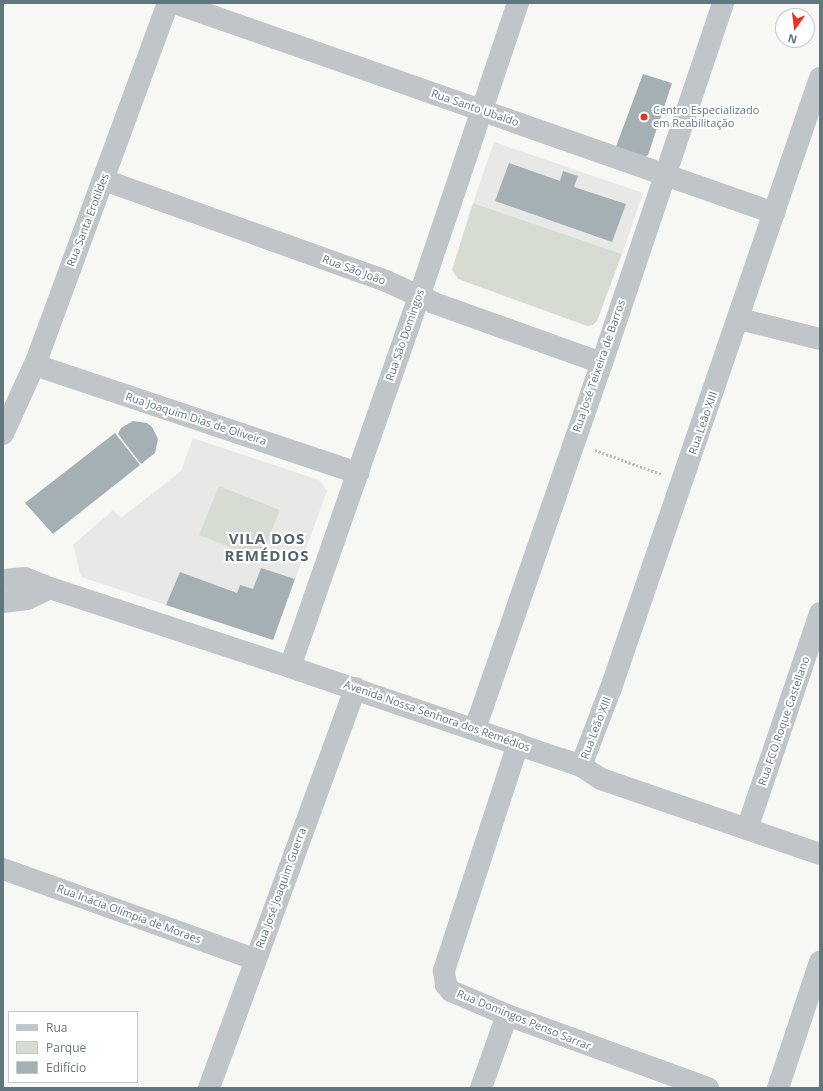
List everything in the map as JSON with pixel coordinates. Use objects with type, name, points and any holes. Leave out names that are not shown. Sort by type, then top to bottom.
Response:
[{"type":"street","name":"Rua Santa Erotildes","points":[[3,434],[34,365],[104,180],[168,3]]},
{"type":"street","name":"Rua Santo Ubaldo","points":[[175,3],[774,213]]},
{"type":"street","name":"Rua São Domingos","points":[[290,666],[358,473],[518,3]]},
{"type":"street","name":"Rua José Teixeira de Barros","points":[[475,729],[602,363],[721,4]]},
{"type":"street","name":"Rua Leão XIII","points":[[581,766],[611,688],[739,319],[774,213],[815,104],[820,78]]},
{"type":"street","name":"Rua São João","points":[[104,180],[386,281],[418,297],[602,363]]},
{"type":"street","points":[[739,319],[820,339]]},
{"type":"street","name":"Rua Joaquim Dias de Oliveira","points":[[34,365],[358,473]]},
{"type":"street","name":"Avenida Nossa Senhora dos Remédios","points":[[3,580],[25,578],[50,588],[290,666],[581,766],[601,779],[820,854]]},
{"type":"street","points":[[3,602],[27,599],[50,588]]},
{"type":"street","name":"Rua FCO Roque Castellano","points":[[747,829],[820,613]]},
{"type":"street","name":"Rua José Joaquim Guerra","points":[[209,1088],[255,958],[355,688]]},
{"type":"street","name":"Rua Domingos Penso Sarrar","points":[[518,744],[444,971],[444,980],[451,990],[507,1015],[708,1088]]},
{"type":"street","name":"Rua Inácia Olímpia de Moraes","points":[[3,869],[255,958]]},
{"type":"street","points":[[778,1088],[820,962]]},
{"type":"street","points":[[481,1088],[507,1015]]},
{"type":"path","points":[[574,442],[682,482]]},
{"type":"shaded area","points":[[494,142],[643,193],[622,254],[473,203]]},
{"type":"shaded area","points":[[193,438],[319,480],[327,491],[273,640],[81,577],[73,545],[113,510],[121,518],[181,471]]},
{"type":"green space","points":[[473,203],[622,254],[597,321],[593,325],[587,326],[458,279],[452,270]]},
{"type":"green space","points":[[219,486],[280,510],[260,559],[199,535]]},
{"type":"building","name":"Centro Especializado em Reabilitação","points":[[643,74],[672,83],[648,155],[640,160],[614,152]]},
{"type":"building","points":[[509,163],[560,181],[563,171],[578,176],[574,187],[626,204],[612,242],[495,201]]},
{"type":"building","points":[[133,421],[147,423],[152,427],[158,439],[155,453],[141,464],[118,434],[121,428]]},
{"type":"building","points":[[115,433],[140,465],[53,534],[25,503]]},
{"type":"building","points":[[261,568],[295,579],[273,640],[166,605],[180,572],[237,593],[240,585],[253,589]]},
{"type":"place","name":"Centro Especializado em Reabilitação","points":[[644,117]]},
{"type":"district","name":"VILA DOS REMÉDIOS","points":[[267,546]]}]
